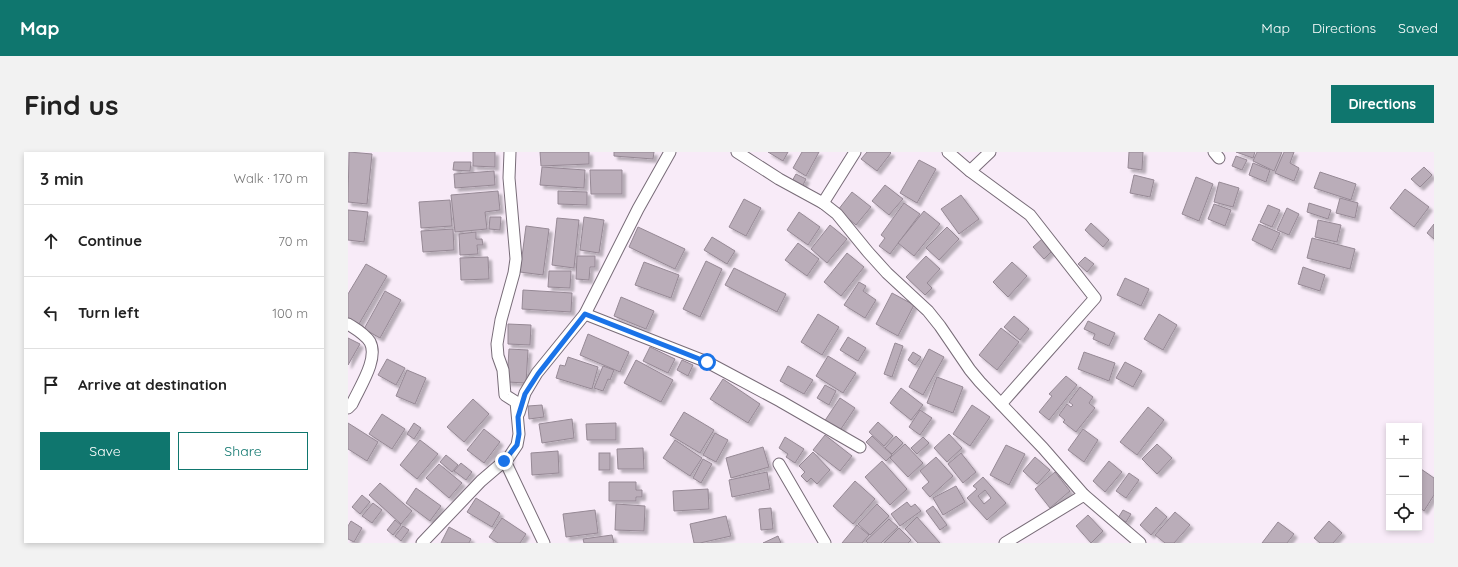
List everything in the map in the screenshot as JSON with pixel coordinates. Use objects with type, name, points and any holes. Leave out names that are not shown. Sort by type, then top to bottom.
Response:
[{"type":"street","points":[[422,543],[481,481],[504,461],[517,445],[519,434],[516,402],[505,395],[503,370],[498,356],[497,344],[499,326],[514,273],[516,259],[509,178],[510,152]]},
{"type":"street","points":[[518,417],[525,394],[538,374],[585,314],[638,209],[670,152]]},
{"type":"street","points":[[737,152],[779,179],[823,203],[837,214],[887,273],[928,311],[970,370],[1043,448],[1084,496],[1140,543]]},
{"type":"street","points":[[823,203],[855,152]]},
{"type":"street","points":[[948,152],[970,171],[1030,215],[1095,298],[1001,404]]},
{"type":"street","points":[[970,171],[990,152]]},
{"type":"street","points":[[562,331],[585,314]]},
{"type":"street","points":[[585,314],[707,362],[780,401],[860,447]]},
{"type":"street","points":[[348,324],[363,334],[369,341],[372,348],[372,362],[352,404],[348,408]]},
{"type":"street","points":[[504,461],[544,543]]},
{"type":"street","points":[[779,464],[825,543]]},
{"type":"street","points":[[1005,543],[1084,496]]},
{"type":"building","points":[[349,152],[372,154],[367,204],[348,202]]},
{"type":"building","points":[[473,152],[495,152],[495,167],[473,166]]},
{"type":"building","points":[[540,152],[589,152],[589,164],[541,166]]},
{"type":"building","points":[[614,152],[654,152],[653,159],[614,156]]},
{"type":"building","points":[[768,152],[788,152],[783,161]]},
{"type":"building","points":[[802,152],[819,152],[806,176],[793,168]]},
{"type":"building","points":[[867,152],[891,153],[877,171],[861,159]]},
{"type":"building","points":[[1129,152],[1143,152],[1142,170],[1128,168]]},
{"type":"building","points":[[1236,152],[1255,152],[1253,158]]},
{"type":"building","points":[[1257,152],[1282,152],[1274,171],[1253,161]]},
{"type":"building","points":[[1284,152],[1294,152],[1290,163],[1299,168],[1294,181],[1275,173]]},
{"type":"building","points":[[1236,156],[1247,160],[1242,170],[1232,166]]},
{"type":"building","points":[[919,160],[936,169],[917,203],[900,193]]},
{"type":"building","points":[[454,162],[471,162],[470,171],[453,170]]},
{"type":"building","points":[[1253,163],[1270,170],[1266,182],[1249,175]]},
{"type":"building","points":[[542,167],[585,170],[584,188],[540,185]]},
{"type":"building","points":[[1424,167],[1432,175],[1420,187],[1411,179]]},
{"type":"building","points":[[590,170],[622,170],[622,194],[591,194]]},
{"type":"building","points":[[494,171],[495,185],[455,188],[454,174]]},
{"type":"building","points":[[1320,172],[1356,184],[1351,200],[1314,188]]},
{"type":"building","points":[[796,174],[806,179],[801,189],[791,183]]},
{"type":"building","points":[[1134,175],[1154,180],[1150,197],[1130,193]]},
{"type":"building","points":[[1196,177],[1213,184],[1199,221],[1182,214]]},
{"type":"building","points":[[1219,182],[1239,188],[1233,207],[1214,202]]},
{"type":"building","points":[[885,185],[903,199],[889,215],[872,201]]},
{"type":"building","points":[[1405,189],[1429,207],[1414,227],[1390,208]]},
{"type":"building","points":[[498,191],[500,210],[485,212],[487,229],[455,232],[451,195]]},
{"type":"building","points":[[558,191],[587,192],[587,205],[558,204]]},
{"type":"building","points":[[852,192],[871,207],[856,225],[838,210]]},
{"type":"building","points":[[961,195],[979,219],[959,234],[941,209]]},
{"type":"building","points":[[1340,198],[1358,203],[1355,218],[1336,213]]},
{"type":"building","points":[[744,199],[761,208],[746,236],[729,227]]},
{"type":"building","points":[[450,200],[452,226],[421,228],[419,202]]},
{"type":"building","points":[[904,203],[920,214],[890,254],[879,246],[885,238],[881,235]]},
{"type":"building","points":[[1309,203],[1331,210],[1328,219],[1307,212]]},
{"type":"building","points":[[1214,204],[1231,210],[1225,226],[1208,219]]},
{"type":"building","points":[[1268,205],[1280,210],[1272,227],[1260,222]]},
{"type":"building","points":[[1287,208],[1299,214],[1289,235],[1277,230]]},
{"type":"building","points":[[348,210],[368,212],[364,242],[348,240]]},
{"type":"building","points":[[924,211],[940,224],[914,256],[898,243]]},
{"type":"building","points":[[799,212],[820,227],[808,245],[787,230]]},
{"type":"building","points":[[490,217],[501,217],[500,230],[489,229]]},
{"type":"building","points":[[584,217],[604,220],[599,253],[580,250]]},
{"type":"building","points":[[557,218],[579,220],[574,268],[552,265]]},
{"type":"building","points":[[1318,220],[1341,225],[1337,242],[1315,237]]},
{"type":"building","points":[[1091,223],[1109,240],[1103,247],[1085,230]]},
{"type":"building","points":[[1259,224],[1280,233],[1272,250],[1252,240]]},
{"type":"building","points":[[1434,224],[1434,239],[1427,233]]},
{"type":"building","points":[[830,225],[847,239],[827,263],[811,249]]},
{"type":"building","points":[[526,226],[549,229],[543,275],[520,272]]},
{"type":"building","points":[[638,227],[685,249],[675,269],[629,247]]},
{"type":"building","points":[[947,227],[959,239],[939,260],[926,248]]},
{"type":"building","points":[[453,229],[454,250],[423,252],[421,231]]},
{"type":"building","points":[[476,232],[476,239],[482,239],[483,245],[477,245],[478,254],[460,255],[459,234]]},
{"type":"building","points":[[712,237],[735,251],[727,264],[704,250]]},
{"type":"building","points":[[1312,238],[1355,249],[1350,269],[1307,258]]},
{"type":"building","points":[[1042,239],[1052,251],[1044,259],[1033,247]]},
{"type":"building","points":[[798,243],[819,259],[807,276],[785,260]]},
{"type":"building","points":[[847,253],[864,267],[841,296],[824,282]]},
{"type":"building","points":[[577,256],[595,256],[595,267],[590,267],[589,280],[576,279]]},
{"type":"building","points":[[926,256],[940,269],[927,283],[932,288],[925,295],[906,277]]},
{"type":"building","points":[[488,257],[489,279],[461,280],[460,258]]},
{"type":"building","points":[[1085,257],[1094,264],[1087,272],[1078,264]]},
{"type":"building","points":[[706,261],[722,269],[700,317],[683,309]]},
{"type":"building","points":[[644,262],[679,275],[671,298],[635,285]]},
{"type":"building","points":[[1012,262],[1027,276],[1008,297],[993,282]]},
{"type":"building","points":[[366,264],[387,276],[359,324],[348,318],[348,294]]},
{"type":"building","points":[[1303,267],[1325,275],[1320,291],[1298,284]]},
{"type":"building","points":[[734,268],[786,294],[777,312],[725,285]]},
{"type":"building","points":[[549,271],[571,271],[570,288],[548,287]]},
{"type":"building","points":[[1125,278],[1149,289],[1141,306],[1117,295]]},
{"type":"building","points":[[859,282],[866,286],[863,291],[876,300],[865,318],[844,305]]},
{"type":"building","points":[[523,290],[572,293],[571,312],[522,309]]},
{"type":"building","points":[[385,291],[401,300],[380,338],[364,329]]},
{"type":"building","points":[[892,293],[914,305],[898,336],[876,324]]},
{"type":"building","points":[[621,297],[654,311],[646,329],[614,316]]},
{"type":"building","points":[[818,314],[839,327],[822,355],[801,342]]},
{"type":"building","points":[[1159,314],[1177,325],[1163,350],[1144,339]]},
{"type":"building","points":[[1014,316],[1029,329],[1020,340],[1004,327]]},
{"type":"building","points":[[1088,321],[1115,333],[1109,346],[1093,339],[1095,334],[1084,329]]},
{"type":"building","points":[[508,324],[531,325],[530,345],[508,344]]},
{"type":"building","points":[[1001,328],[1019,342],[997,370],[979,355]]},
{"type":"building","points":[[588,334],[629,352],[620,372],[580,355]]},
{"type":"building","points":[[848,337],[866,348],[858,361],[840,350]]},
{"type":"building","points":[[348,338],[360,344],[348,365]]},
{"type":"building","points":[[895,343],[903,346],[892,377],[884,374]]},
{"type":"building","points":[[650,347],[675,359],[668,373],[643,361]]},
{"type":"building","points":[[509,349],[528,350],[526,383],[507,382]]},
{"type":"building","points":[[929,349],[944,357],[923,395],[909,387]]},
{"type":"building","points":[[913,352],[921,357],[915,365],[908,360]]},
{"type":"building","points":[[1084,352],[1115,363],[1109,381],[1078,369]]},
{"type":"building","points":[[828,356],[856,373],[843,393],[816,376]]},
{"type":"building","points":[[568,357],[598,367],[592,389],[556,378],[560,365],[565,366]]},
{"type":"building","points":[[387,359],[405,368],[396,385],[378,375]]},
{"type":"building","points":[[636,360],[673,380],[661,402],[624,383]]},
{"type":"building","points":[[682,360],[693,365],[688,376],[677,370]]},
{"type":"building","points":[[1125,362],[1142,371],[1133,387],[1116,378]]},
{"type":"building","points":[[603,366],[614,370],[603,391],[594,388]]},
{"type":"building","points":[[788,366],[813,380],[804,394],[780,381]]},
{"type":"building","points":[[407,370],[426,378],[415,404],[396,396]]},
{"type":"building","points":[[1066,376],[1077,385],[1049,420],[1039,412],[1052,396],[1049,394]]},
{"type":"building","points":[[937,377],[963,387],[953,413],[927,403]]},
{"type":"building","points":[[723,379],[760,404],[748,423],[710,399]]},
{"type":"building","points":[[825,385],[836,391],[829,405],[817,398]]},
{"type":"building","points":[[1080,387],[1093,397],[1089,403],[1095,408],[1076,432],[1063,422],[1065,420],[1059,415],[1067,404],[1071,407],[1073,405],[1069,402]]},
{"type":"building","points":[[901,388],[923,405],[911,420],[890,403]]},
{"type":"building","points":[[840,398],[855,408],[839,432],[824,422]]},
{"type":"building","points":[[473,399],[489,414],[464,442],[447,427]]},
{"type":"building","points":[[542,405],[544,417],[529,419],[528,406]]},
{"type":"building","points":[[972,405],[990,417],[970,446],[953,434]]},
{"type":"building","points":[[1148,407],[1164,420],[1137,455],[1120,442]]},
{"type":"building","points":[[920,410],[932,418],[920,435],[909,427]]},
{"type":"building","points":[[684,412],[714,430],[700,453],[670,435]]},
{"type":"building","points":[[382,414],[405,429],[392,449],[369,434]]},
{"type":"building","points":[[572,419],[574,438],[542,443],[539,424]]},
{"type":"building","points":[[878,422],[893,436],[884,446],[869,432]]},
{"type":"building","points":[[348,423],[378,442],[367,461],[348,449]]},
{"type":"building","points":[[414,423],[421,428],[414,439],[407,434]]},
{"type":"building","points":[[616,423],[616,440],[587,440],[586,424]]},
{"type":"building","points":[[484,429],[500,442],[484,463],[467,450]]},
{"type":"building","points":[[1083,429],[1098,440],[1084,462],[1068,450]]},
{"type":"building","points":[[715,433],[728,440],[716,462],[703,455]]},
{"type":"building","points":[[949,434],[962,448],[947,462],[934,448]]},
{"type":"building","points":[[825,435],[852,456],[840,471],[813,450]]},
{"type":"building","points":[[872,436],[892,455],[886,461],[866,442]]},
{"type":"building","points":[[896,436],[903,443],[892,454],[885,448]]},
{"type":"building","points":[[785,437],[804,449],[795,463],[786,457],[788,454],[779,448]]},
{"type":"building","points":[[923,437],[929,443],[917,454],[911,448]]},
{"type":"building","points":[[420,440],[438,454],[417,479],[400,465]]},
{"type":"building","points":[[675,440],[702,458],[690,476],[663,458]]},
{"type":"building","points":[[905,444],[923,463],[908,477],[890,458]]},
{"type":"building","points":[[1157,444],[1172,458],[1157,474],[1142,459]]},
{"type":"building","points":[[1006,445],[1025,454],[1009,485],[990,475]]},
{"type":"building","points":[[763,447],[769,467],[731,478],[726,458]]},
{"type":"building","points":[[643,448],[644,469],[618,469],[617,449]]},
{"type":"building","points":[[558,451],[559,473],[532,475],[531,453]]},
{"type":"building","points":[[813,452],[830,470],[817,484],[811,478],[807,482],[801,476],[805,472],[799,466]]},
{"type":"building","points":[[599,453],[610,453],[610,470],[599,470]]},
{"type":"building","points":[[961,453],[976,472],[963,483],[948,464]]},
{"type":"building","points":[[446,455],[458,465],[452,472],[440,462]]},
{"type":"building","points":[[936,457],[953,476],[930,497],[922,488],[929,482],[920,471]]},
{"type":"building","points":[[1035,457],[1050,470],[1037,484],[1023,471]]},
{"type":"building","points":[[703,459],[712,464],[701,483],[693,478]]},
{"type":"building","points":[[882,461],[907,489],[890,505],[865,477]]},
{"type":"building","points":[[1109,461],[1122,472],[1105,492],[1093,481]]},
{"type":"building","points":[[461,463],[472,472],[466,480],[454,471]]},
{"type":"building","points":[[439,464],[462,483],[449,498],[426,478]]},
{"type":"building","points":[[1422,470],[1434,478],[1434,495],[1424,511],[1422,509]]},
{"type":"building","points":[[767,472],[770,489],[732,497],[729,480]]},
{"type":"building","points":[[1055,472],[1070,491],[1050,508],[1035,489]]},
{"type":"building","points":[[1129,473],[1139,480],[1126,498],[1116,491]]},
{"type":"building","points":[[983,477],[1006,503],[987,520],[967,498],[977,489],[973,486]],"holes":[[[985,490],[991,498],[984,504],[978,496]]]},
{"type":"building","points":[[855,481],[875,499],[853,524],[833,506]]},
{"type":"building","points":[[609,482],[636,482],[636,490],[642,490],[642,497],[636,497],[636,501],[609,501]]},
{"type":"building","points":[[380,483],[412,511],[401,524],[369,495]]},
{"type":"building","points":[[956,486],[965,502],[943,515],[933,498]]},
{"type":"building","points":[[416,488],[441,506],[430,521],[406,503]]},
{"type":"building","points":[[708,489],[709,509],[674,511],[673,491]]},
{"type":"building","points":[[362,495],[370,502],[360,514],[352,507]]},
{"type":"building","points":[[476,498],[500,513],[492,527],[467,512]]},
{"type":"building","points":[[907,502],[911,507],[915,504],[921,511],[900,526],[891,514]]},
{"type":"building","points":[[373,503],[382,510],[372,523],[362,516]]},
{"type":"building","points":[[616,504],[645,506],[644,531],[615,530]]},
{"type":"building","points":[[877,504],[889,516],[870,535],[858,524]]},
{"type":"building","points":[[933,506],[947,525],[940,530],[926,511]]},
{"type":"building","points":[[1156,507],[1167,517],[1151,535],[1140,525]]},
{"type":"building","points":[[771,508],[773,529],[761,530],[759,509]]},
{"type":"building","points":[[595,510],[598,533],[566,537],[563,514]]},
{"type":"building","points":[[1123,510],[1131,514],[1126,522],[1118,518]]},
{"type":"building","points":[[1175,512],[1190,525],[1174,543],[1165,543],[1155,535]]},
{"type":"building","points":[[1088,515],[1103,531],[1091,543],[1076,526]]},
{"type":"building","points":[[726,516],[731,536],[694,543],[690,524]]},
{"type":"building","points":[[917,517],[940,543],[918,543],[905,529]]},
{"type":"building","points":[[502,518],[526,534],[520,543],[498,543],[489,537]]},
{"type":"building","points":[[889,519],[898,527],[881,543],[868,543],[866,541]]},
{"type":"building","points":[[395,520],[401,525],[393,535],[387,530]]},
{"type":"building","points":[[351,521],[362,528],[354,542],[348,539],[348,526]]},
{"type":"building","points":[[1329,521],[1342,533],[1333,543],[1320,543],[1314,538]]},
{"type":"building","points":[[1278,522],[1294,534],[1287,543],[1262,543]]},
{"type":"building","points":[[857,525],[869,535],[862,543],[842,543]]},
{"type":"building","points":[[403,526],[409,530],[401,541],[395,536]]},
{"type":"building","points":[[449,527],[471,539],[469,543],[441,543]]},
{"type":"building","points":[[899,528],[911,540],[908,543],[884,543]]},
{"type":"building","points":[[612,535],[614,543],[584,543],[583,539]]},
{"type":"building","points":[[778,536],[781,543],[763,543]]},
{"type":"route","points":[[504,461],[509,457],[517,445],[519,434],[518,417],[525,394],[538,374],[585,314],[707,362]]}]
